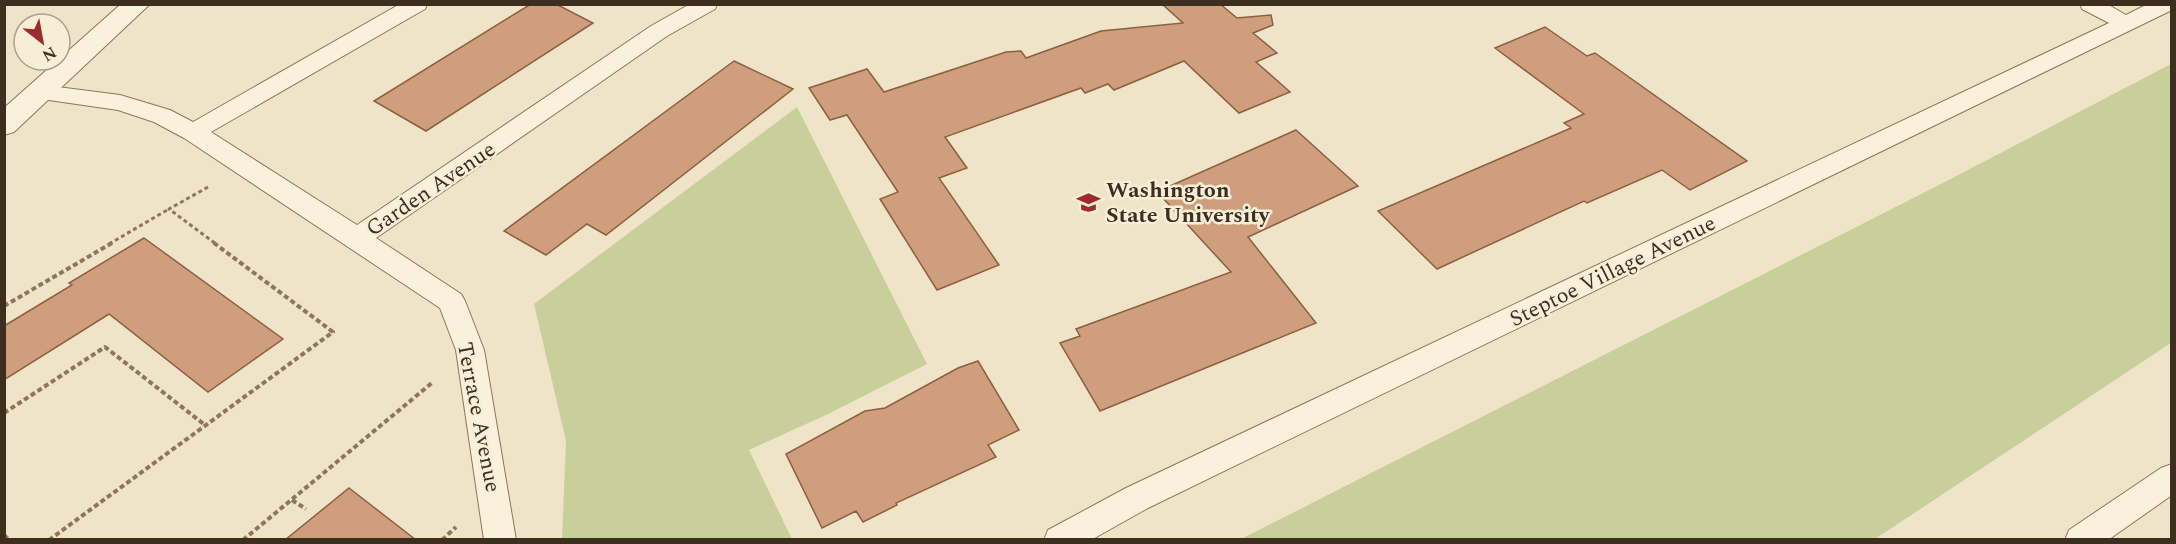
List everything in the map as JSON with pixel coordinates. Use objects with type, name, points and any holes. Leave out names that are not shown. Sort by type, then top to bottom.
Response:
[{"type":"street","points":[[4,125],[137,4]]},
{"type":"lane","points":[[194,132],[417,4]]},
{"type":"lane","name":"Garden Avenue","points":[[42,92],[120,103],[162,116],[194,132],[357,238],[659,31],[707,4]]},
{"type":"lane","points":[[2091,4],[2127,24]]},
{"type":"lane","name":"Steptoe Village Avenue","points":[[1060,540],[1137,498],[2166,4]]},
{"type":"lane","name":"Terrace Avenue","points":[[357,238],[451,301],[470,350],[500,540]]},
{"type":"lane","points":[[2081,540],[2172,477]]},
{"type":"path","points":[[4,306],[245,166]]},
{"type":"path","points":[[49,540],[333,332],[169,209]]},
{"type":"path","points":[[4,413],[105,347],[205,425]]},
{"type":"path","points":[[243,540],[470,350]]},
{"type":"path","points":[[292,500],[306,509]]},
{"type":"path","points":[[4,535],[9,540]]},
{"type":"green space","points":[[2171,64],[2171,343],[1875,539],[1241,539],[1937,186]]},
{"type":"green space","points":[[797,107],[927,364],[826,415],[749,450],[792,539],[562,539],[566,441],[534,304]]},
{"type":"building","points":[[531,4],[556,4],[593,23],[426,131],[374,101]]},
{"type":"building","points":[[1162,4],[1220,4],[1237,18],[1271,15],[1273,25],[1253,33],[1277,53],[1256,62],[1290,92],[1239,113],[1184,61],[1114,90],[1108,84],[1085,93],[1081,88],[945,137],[967,168],[939,178],[999,265],[937,290],[880,199],[898,192],[847,115],[830,120],[809,88],[867,69],[884,92],[1006,52],[1021,51],[1026,58],[1101,31],[1183,23]]},
{"type":"building","points":[[1545,27],[1587,56],[1595,53],[1747,161],[1690,190],[1662,170],[1587,203],[1584,201],[1437,269],[1378,211],[1571,128],[1564,123],[1584,114],[1495,48]]},
{"type":"building","points":[[734,61],[793,89],[606,235],[587,224],[546,255],[504,231]]},
{"type":"building","points":[[1296,130],[1358,186],[1248,237],[1316,323],[1100,411],[1060,343],[1080,336],[1076,329],[1231,272],[1161,196],[1174,190],[1170,186]]},
{"type":"building","points":[[144,238],[283,339],[208,392],[109,314],[4,380],[4,326],[72,285],[69,283]]},
{"type":"building","points":[[978,361],[1019,430],[988,445],[996,457],[896,503],[897,505],[863,522],[856,511],[822,528],[786,454],[865,411],[885,408],[958,368]]},
{"type":"building","points":[[349,488],[416,540],[285,540]]},
{"type":"place","name":"Washington State University","points":[[1088,202]]}]
